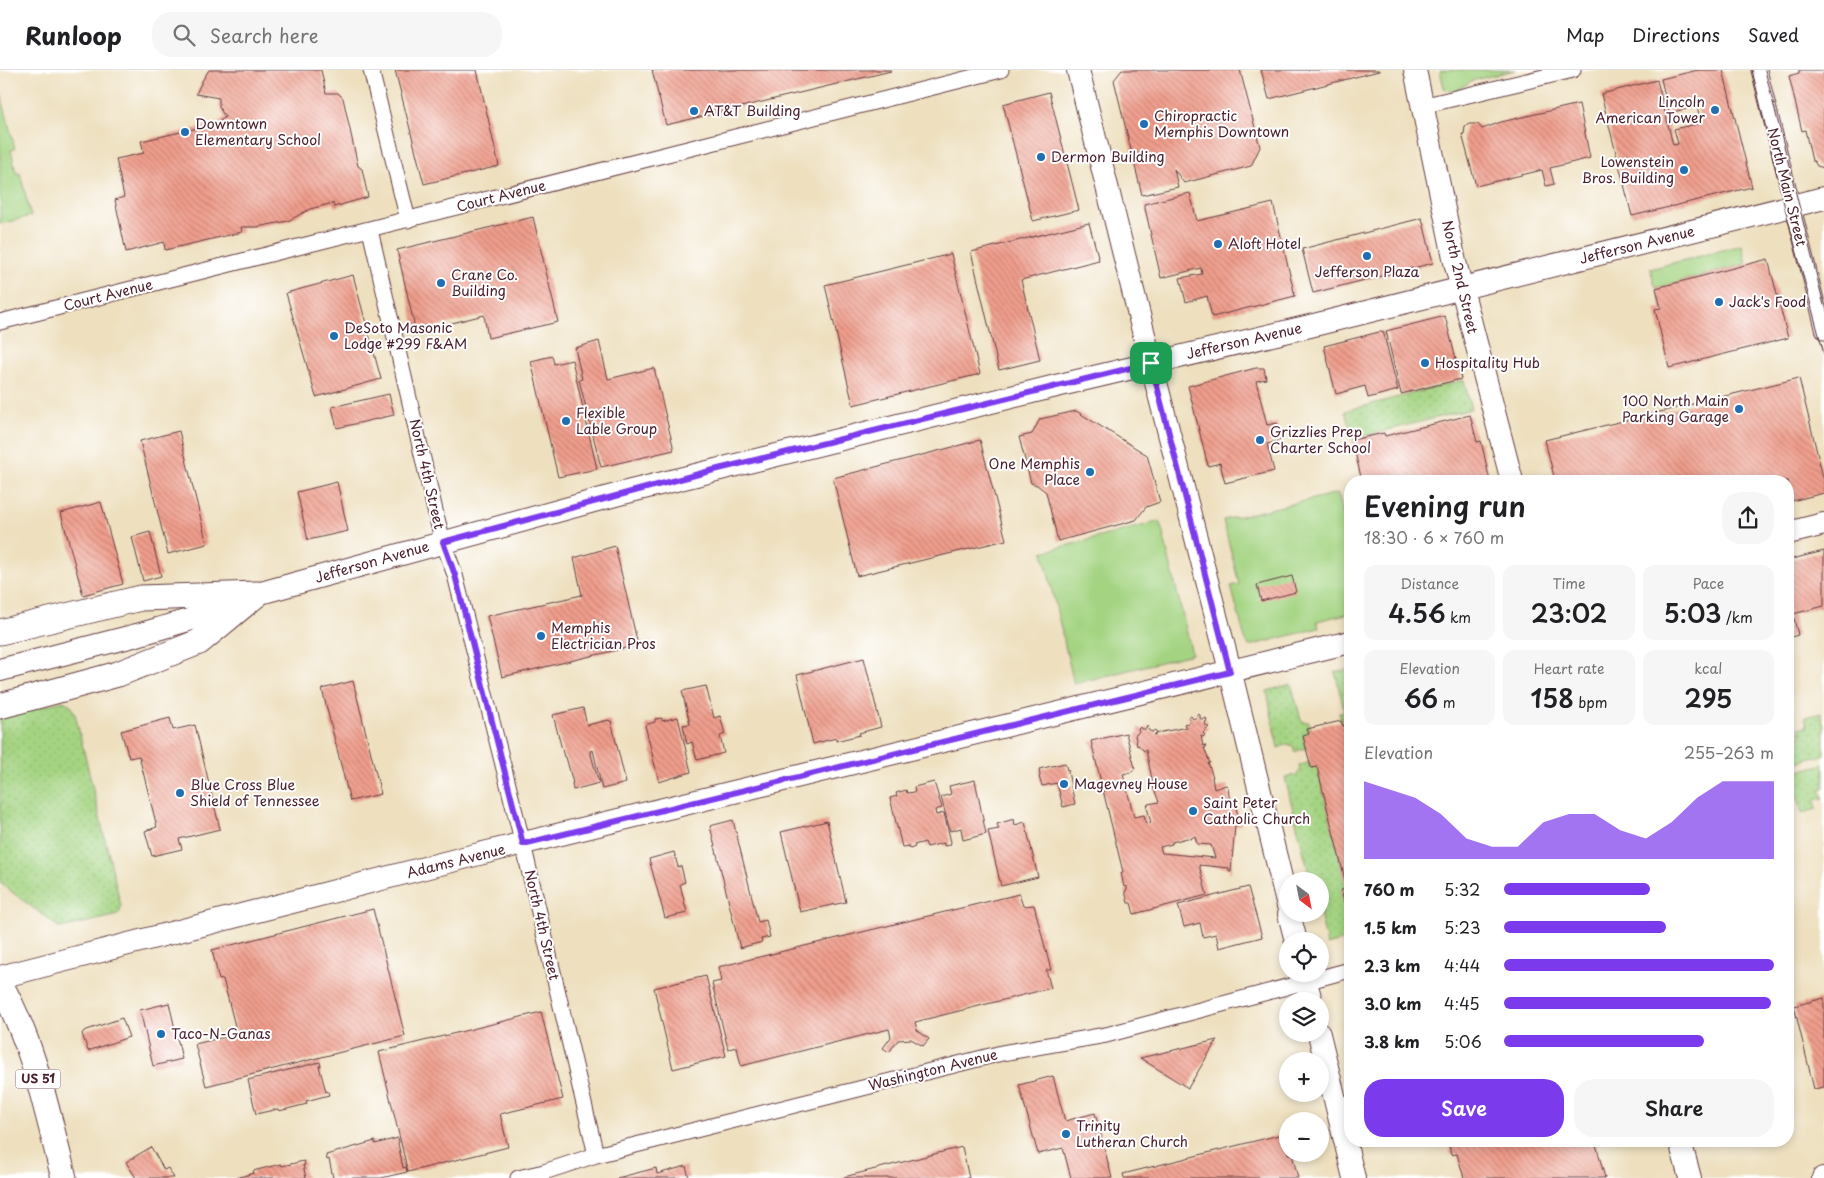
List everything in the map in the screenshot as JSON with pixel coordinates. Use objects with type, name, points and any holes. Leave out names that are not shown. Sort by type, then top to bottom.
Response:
[{"type":"main road","points":[[1078,70],[1280,872]]},
{"type":"main road","name":"North 2nd Street","points":[[1415,70],[1462,288],[1510,475]]},
{"type":"main road","name":"Jefferson Avenue","points":[[0,670],[192,619],[257,594],[720,468],[1272,335],[1824,198]]},
{"type":"main road","points":[[1794,532],[1824,524]]},
{"type":"main road","points":[[0,632],[141,598],[257,594]]},
{"type":"main road","points":[[0,706],[118,674],[199,642],[257,594]]},
{"type":"main road","name":"Adams Avenue","points":[[0,977],[523,844],[1344,644]]},
{"type":"main road","name":"US 51","points":[[0,984],[16,1015],[32,1058],[64,1178]]},
{"type":"main road","points":[[1321,1042],[1344,1137]]},
{"type":"main road","points":[[1346,1147],[1354,1178]]},
{"type":"main road","points":[[1682,1147],[1690,1178]]},
{"type":"street","points":[[371,70],[408,220]]},
{"type":"street","name":"Court Avenue","points":[[0,322],[370,230],[823,113],[1001,70]]},
{"type":"street","points":[[1422,106],[1573,70]]},
{"type":"street","name":"North Main Street","points":[[1758,70],[1824,332]]},
{"type":"street","name":"North 4th Street","points":[[370,230],[443,542],[455,575],[523,844],[596,1154]]},
{"type":"street","name":"Washington Avenue","points":[[518,1178],[544,1172],[596,1154],[1002,1052],[1106,1035],[1307,985],[1344,972]]},
{"type":"green space","points":[[1440,70],[1515,70],[1471,81],[1453,92],[1444,88]]},
{"type":"green space","points":[[0,90],[15,149],[11,150],[16,173],[20,173],[31,216],[0,224]]},
{"type":"green space","points":[[1742,245],[1746,264],[1656,288],[1650,269]]},
{"type":"green space","points":[[1464,380],[1471,409],[1353,439],[1345,411]]},
{"type":"green space","points":[[1338,493],[1344,518],[1344,614],[1317,621],[1319,628],[1249,646],[1245,639],[1231,586],[1239,584],[1223,520]]},
{"type":"green space","points":[[1160,521],[1192,654],[1074,684],[1043,552]]},
{"type":"green space","points":[[1344,670],[1344,709],[1335,672]]},
{"type":"green space","points":[[1291,684],[1301,719],[1304,722],[1309,722],[1311,729],[1307,729],[1309,734],[1303,736],[1306,748],[1294,752],[1294,747],[1288,744],[1278,748],[1267,691]]},
{"type":"green space","points":[[63,701],[71,705],[75,714],[121,906],[120,912],[115,916],[60,928],[0,883],[0,718]]},
{"type":"green space","points":[[1344,709],[1343,726],[1339,713],[1343,713]]},
{"type":"green space","points":[[1821,713],[1824,726],[1824,755],[1794,763],[1794,739],[1801,736],[1799,728],[1807,726],[1805,717]]},
{"type":"green space","points":[[1309,762],[1311,768],[1317,767],[1344,876],[1344,889],[1341,890],[1344,901],[1344,941],[1329,944],[1329,932],[1324,932],[1322,922],[1329,922],[1329,872],[1309,872],[1285,778],[1296,775],[1300,771],[1299,766]]},
{"type":"green space","points":[[1824,764],[1824,789],[1820,790],[1823,798],[1815,800],[1817,809],[1802,813],[1794,784],[1794,772]]},
{"type":"building","points":[[209,70],[321,70],[326,93],[338,93],[343,98],[358,166],[362,169],[368,197],[334,207],[333,203],[310,209],[288,221],[257,227],[241,227],[242,232],[165,250],[164,242],[126,252],[115,200],[124,197],[116,159],[144,153],[141,141],[216,124],[225,117],[219,107],[219,98],[196,94]]},
{"type":"building","points":[[395,70],[477,70],[499,166],[424,184]]},
{"type":"building","name":"AT&T Building","points":[[652,70],[891,70],[891,71],[666,125]]},
{"type":"building","points":[[1122,70],[1240,70],[1260,147],[1251,166],[1184,183],[1174,169],[1178,187],[1142,195],[1114,80]]},
{"type":"building","points":[[1261,70],[1379,70],[1379,71],[1269,99]]},
{"type":"building","points":[[1698,70],[1723,70],[1752,187],[1632,216],[1601,94],[1657,80],[1673,145],[1678,144],[1674,129],[1701,123],[1697,106],[1669,113],[1661,79]]},
{"type":"building","points":[[1799,70],[1824,70],[1824,168],[1817,166],[1812,161],[1805,130],[1802,131],[1789,76],[1799,73]]},
{"type":"building","name":"Dermon Building","points":[[1049,92],[1079,210],[1033,221],[1003,104]]},
{"type":"building","points":[[1579,104],[1590,158],[1550,168],[1554,184],[1546,186],[1542,170],[1476,186],[1462,134],[1464,134],[1465,127],[1469,124],[1478,124],[1482,129],[1501,122]]},
{"type":"building","name":"Aloft Hotel","points":[[1190,193],[1197,221],[1273,203],[1295,296],[1212,317],[1207,296],[1186,302],[1180,278],[1202,274],[1201,268],[1161,278],[1144,204]]},
{"type":"building","points":[[533,217],[558,322],[488,338],[484,315],[416,332],[397,250]]},
{"type":"building","name":"Jefferson Plaza","points":[[1422,218],[1433,263],[1313,293],[1302,249]]},
{"type":"building","points":[[1089,223],[1099,260],[1021,280],[1040,360],[999,370],[971,252]]},
{"type":"building","points":[[951,254],[980,374],[853,405],[825,285]]},
{"type":"building","points":[[1768,259],[1788,338],[1669,368],[1655,309],[1661,308],[1656,288]]},
{"type":"building","name":"DeSoto Masonic Lodge #299 F&AM","points":[[353,275],[381,379],[316,397],[286,293]]},
{"type":"building","name":"Hospitality Hub","points":[[1445,316],[1461,379],[1401,394],[1386,331]]},
{"type":"building","points":[[1383,331],[1398,390],[1368,398],[1365,386],[1336,394],[1324,346]]},
{"type":"building","points":[[599,341],[608,379],[654,368],[674,450],[601,467],[579,380],[582,379],[575,348]]},
{"type":"building","name":"Flexible Lable Group","points":[[552,356],[554,364],[572,360],[597,469],[558,477],[531,361]]},
{"type":"building","points":[[1256,368],[1264,368],[1266,379],[1256,381],[1267,425],[1277,423],[1281,440],[1267,444],[1274,471],[1225,483],[1220,463],[1208,466],[1188,386]]},
{"type":"building","name":"100 North Main Parking Garage","points":[[1799,378],[1824,481],[1824,493],[1794,500],[1794,475],[1554,475],[1545,440]]},
{"type":"building","points":[[389,394],[394,415],[337,428],[332,407]]},
{"type":"building","name":"One Memphis Place","points":[[1076,411],[1147,455],[1160,502],[1146,507],[1136,520],[1058,541],[1046,492],[1031,483],[1019,437],[1032,434],[1040,419]]},
{"type":"building","points":[[1470,415],[1477,442],[1481,441],[1489,475],[1361,475],[1352,440],[1384,433],[1385,436]]},
{"type":"building","points":[[179,431],[207,544],[168,554],[140,441]]},
{"type":"building","points":[[980,440],[1006,540],[857,576],[833,478]]},
{"type":"building","points":[[337,482],[348,531],[308,540],[297,492]]},
{"type":"building","points":[[101,502],[123,584],[83,595],[61,513]]},
{"type":"building","points":[[150,532],[161,576],[143,581],[132,537]]},
{"type":"building","points":[[615,546],[638,645],[502,677],[487,616],[582,595],[574,558]]},
{"type":"building","points":[[1824,551],[1824,606],[1794,614],[1794,558]]},
{"type":"building","points":[[1292,576],[1296,592],[1261,601],[1257,585]]},
{"type":"building","points":[[1794,618],[1798,635],[1794,636]]},
{"type":"building","points":[[864,658],[881,727],[836,741],[836,738],[813,744],[797,675]]},
{"type":"building","points":[[353,681],[381,794],[350,801],[322,689]]},
{"type":"building","points":[[706,686],[714,718],[720,716],[725,734],[720,736],[724,753],[697,760],[692,742],[687,744],[683,725],[690,724],[682,691]]},
{"type":"building","points":[[583,708],[587,725],[611,721],[626,783],[602,789],[593,750],[590,751],[599,783],[573,790],[573,783],[553,715]]},
{"type":"building","name":"Saint Peter Catholic Church","points":[[1197,714],[1203,720],[1206,718],[1206,726],[1209,727],[1203,733],[1205,735],[1201,736],[1210,763],[1208,763],[1213,777],[1214,789],[1226,785],[1228,787],[1230,804],[1236,808],[1241,825],[1235,826],[1231,872],[1229,872],[1229,868],[1199,865],[1207,895],[1134,914],[1131,903],[1128,903],[1125,891],[1127,886],[1124,887],[1121,873],[1123,872],[1091,741],[1126,733],[1135,768],[1132,772],[1123,774],[1134,817],[1144,815],[1146,824],[1151,823],[1148,804],[1159,802],[1154,789],[1146,750],[1144,751],[1137,746],[1135,735],[1140,727],[1141,729],[1146,729],[1147,726],[1149,727],[1148,730],[1152,732],[1155,730],[1157,732],[1154,735],[1187,727],[1184,725],[1185,723],[1188,724],[1190,720],[1188,717],[1191,716],[1193,719],[1197,717]],"holes":[[[1195,836],[1197,844],[1211,845],[1215,858],[1162,853],[1160,847]]]},
{"type":"building","points":[[678,717],[691,772],[659,782],[645,725],[655,722],[655,719],[662,718],[662,721]]},
{"type":"building","name":"Blue Cross Blue Shield of Tennessee","points":[[170,718],[173,730],[195,725],[220,829],[179,839],[182,849],[152,856],[145,831],[157,827],[139,756],[129,758],[121,731]]},
{"type":"building","points":[[1341,721],[1344,726],[1344,876],[1317,767],[1311,768],[1303,736],[1309,734],[1307,729]]},
{"type":"building","name":"Magevney House","points":[[1065,763],[1067,770],[1069,770],[1075,804],[1063,807],[1057,783],[1042,786],[1039,769]]},
{"type":"building","points":[[975,780],[986,834],[963,840],[961,828],[950,831],[941,797],[951,794],[949,786]]},
{"type":"building","points":[[934,782],[942,808],[935,810],[936,815],[944,813],[951,842],[950,845],[944,846],[944,843],[927,847],[925,842],[914,845],[915,847],[910,849],[909,846],[902,847],[890,798],[897,796],[896,793],[906,790],[907,793],[915,792],[914,787]]},
{"type":"building","points":[[1014,819],[1015,825],[1025,822],[1038,877],[1001,886],[988,831],[999,829],[997,824]]},
{"type":"building","points":[[733,820],[758,922],[766,920],[770,937],[761,939],[762,942],[740,948],[710,826]]},
{"type":"building","points":[[827,821],[846,902],[800,912],[781,832]]},
{"type":"building","points":[[674,852],[678,867],[681,866],[685,882],[680,884],[687,913],[665,918],[649,859]]},
{"type":"building","points":[[1248,887],[1262,937],[1219,948],[1216,934],[1203,937],[1200,923],[1184,927],[1178,905]]},
{"type":"building","points":[[1344,889],[1344,902],[1341,890]]},
{"type":"building","points":[[1019,894],[1023,906],[1034,905],[1051,970],[1046,970],[1051,988],[915,1022],[917,1030],[929,1039],[923,1046],[911,1039],[898,1040],[889,1052],[883,1048],[891,1037],[889,1029],[741,1066],[737,1047],[728,1049],[712,983],[721,981],[718,967]]},
{"type":"building","points":[[373,909],[405,1036],[206,1086],[195,1044],[237,1034],[223,979],[219,980],[212,950]]},
{"type":"building","points":[[706,976],[726,1056],[673,1069],[654,988]]},
{"type":"building","points":[[1824,998],[1824,1087],[1814,1089],[1794,1006]]},
{"type":"building","name":"Taco-N-Ganas","points":[[169,1003],[182,1059],[153,1066],[140,1010]]},
{"type":"building","points":[[541,1012],[563,1099],[500,1114],[508,1147],[408,1172],[379,1052]]},
{"type":"building","points":[[122,1018],[129,1037],[88,1051],[82,1034],[84,1031]]},
{"type":"building","points":[[1217,1040],[1188,1088],[1140,1058]]},
{"type":"building","points":[[320,1062],[321,1066],[319,1066],[326,1092],[328,1091],[329,1095],[306,1101],[307,1104],[256,1114],[248,1080]]},
{"type":"building","name":"Trinity Lutheran Church","points":[[1053,1076],[1065,1121],[1095,1113],[1112,1178],[1071,1178],[1063,1148],[1038,1154],[1019,1085]]},
{"type":"building","points":[[1279,1135],[1279,1162],[1294,1162],[1298,1178],[1124,1178],[1123,1174]]},
{"type":"building","points":[[398,1138],[403,1168],[406,1167],[407,1172],[381,1178],[333,1178],[329,1159],[327,1160],[326,1155],[375,1141],[375,1144]]},
{"type":"building","points":[[151,1147],[164,1170],[168,1168],[174,1178],[136,1178],[126,1162]]},
{"type":"building","points":[[962,1147],[969,1178],[844,1178],[844,1177]]},
{"type":"building","points":[[1449,1147],[1597,1147],[1605,1178],[1464,1178],[1457,1154],[1451,1155]]},
{"type":"building","points":[[304,1161],[306,1178],[236,1178],[254,1173],[253,1171],[281,1164],[282,1166]]},
{"type":"building","points":[[686,1166],[689,1178],[617,1178],[656,1168],[657,1174]]},
{"type":"tram line","points":[[1752,70],[1785,208],[1824,354]]},
{"type":"tram line","points":[[1765,70],[1824,305]]},
{"type":"place","name":"Lincoln American Tower","points":[[1715,110]]},
{"type":"place","name":"AT&T Building","points":[[694,111]]},
{"type":"place","name":"Chiropractic Memphis Downtown","points":[[1144,124]]},
{"type":"place","name":"Downtown Elementary School","points":[[185,132]]},
{"type":"place","name":"Dermon Building","points":[[1041,157]]},
{"type":"place","name":"Lowenstein Bros. Building","points":[[1684,170]]},
{"type":"place","name":"Aloft Hotel","points":[[1218,244]]},
{"type":"place","name":"Jefferson Plaza","points":[[1367,256]]},
{"type":"place","name":"Crane Co. Building","points":[[441,283]]},
{"type":"place","name":"Jack's Food","points":[[1719,302]]},
{"type":"place","name":"DeSoto Masonic Lodge #299 F&AM","points":[[334,336]]},
{"type":"place","name":"Hospitality Hub","points":[[1425,363]]},
{"type":"place","name":"100 North Main Parking Garage","points":[[1739,409]]},
{"type":"place","name":"Flexible Lable Group","points":[[566,421]]},
{"type":"place","name":"Grizzlies Prep Charter School","points":[[1260,440]]},
{"type":"place","name":"One Memphis Place","points":[[1090,472]]},
{"type":"place","name":"Memphis Electrician Pros","points":[[541,636]]},
{"type":"place","name":"Magevney House","points":[[1064,784]]},
{"type":"place","name":"Blue Cross Blue Shield of Tennessee","points":[[180,793]]},
{"type":"place","name":"Saint Peter Catholic Church","points":[[1193,811]]},
{"type":"place","name":"Taco-N-Ganas","points":[[161,1034]]},
{"type":"place","name":"Trinity Lutheran Church","points":[[1066,1134]]},
{"type":"route","points":[[1151,363],[1230,672],[523,844],[455,575],[443,542],[710,471],[1151,363]]}]
